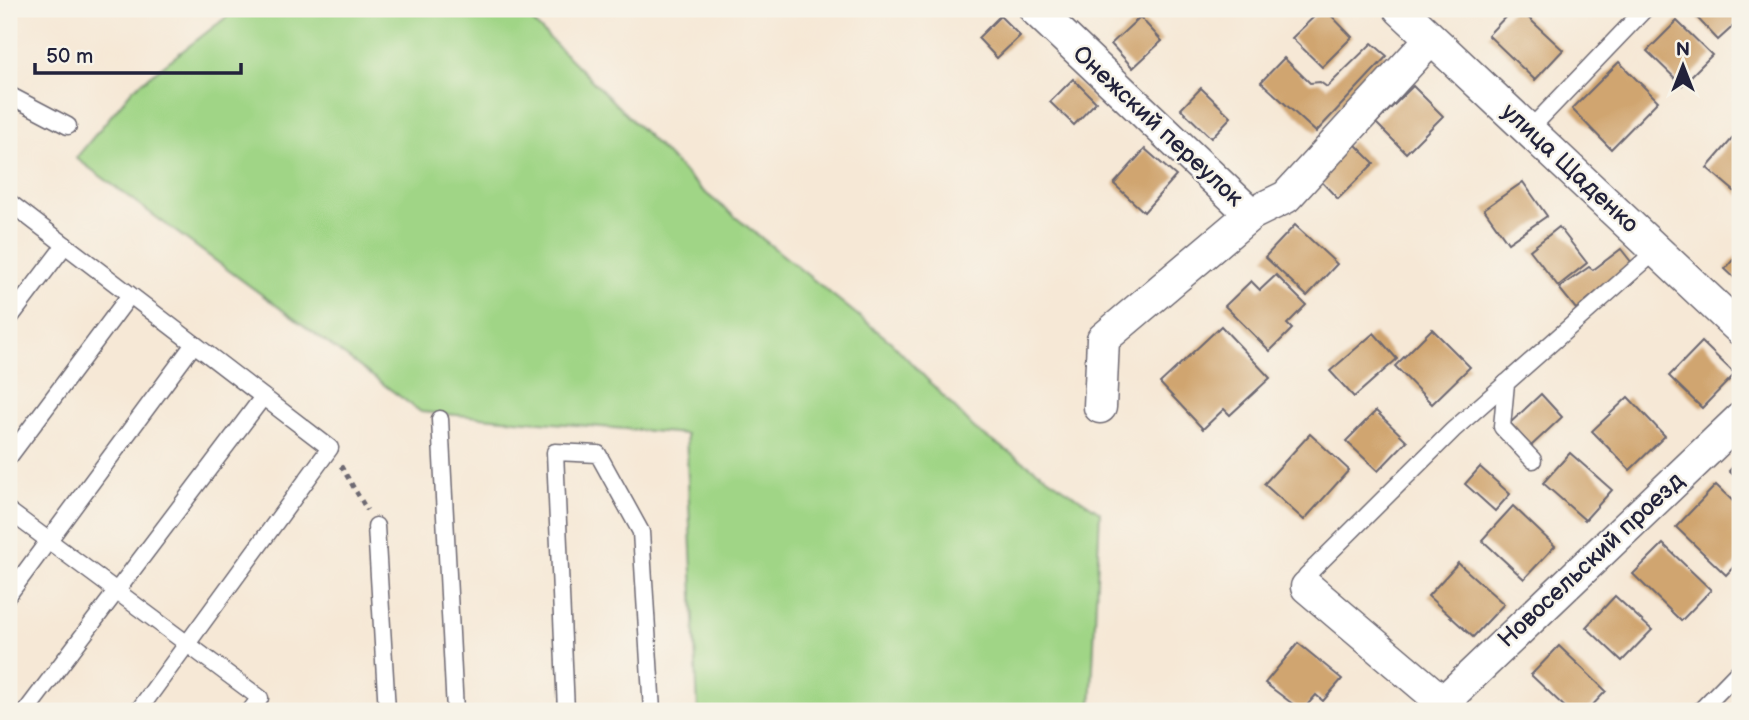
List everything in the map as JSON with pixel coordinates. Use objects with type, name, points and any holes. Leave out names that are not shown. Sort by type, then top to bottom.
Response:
[{"type":"street","name":"Онежский переулок","points":[[1035,9],[1251,214]]},
{"type":"street","name":"улица Щаденко","points":[[1400,9],[1740,328]]},
{"type":"street","points":[[1100,407],[1103,340],[1251,214],[1286,197],[1430,40]]},
{"type":"street","name":"Новосельский проезд","points":[[1443,708],[1740,419]]},
{"type":"street","points":[[1307,586],[1443,708]]},
{"type":"lane","points":[[1529,130],[1645,9]]},
{"type":"lane","points":[[9,95],[68,127]]},
{"type":"lane","points":[[9,202],[330,448],[138,711]]},
{"type":"lane","points":[[9,319],[65,245]]},
{"type":"lane","points":[[1307,586],[1306,576],[1452,430],[1658,249]]},
{"type":"lane","points":[[9,457],[131,295]]},
{"type":"lane","points":[[9,594],[194,344]]},
{"type":"lane","points":[[1506,383],[1502,427],[1533,460]]},
{"type":"lane","points":[[26,711],[263,397]]},
{"type":"lane","points":[[440,419],[456,711]]},
{"type":"lane","points":[[566,711],[555,452],[598,454],[641,532],[652,711]]},
{"type":"lane","points":[[9,510],[260,698],[250,711]]},
{"type":"lane","points":[[376,526],[387,711]]},
{"type":"lane","points":[[1700,711],[1740,670]]},
{"type":"path","points":[[330,448],[376,526]]},
{"type":"green space","points":[[237,9],[520,9],[703,191],[891,342],[977,431],[1100,512],[1091,711],[698,711],[686,434],[421,412],[76,158],[133,89]]},
{"type":"building","points":[[1322,9],[1352,37],[1322,67],[1292,38]]},
{"type":"building","points":[[1513,9],[1519,9],[1563,50],[1535,80],[1488,35]]},
{"type":"building","points":[[1689,9],[1740,9],[1740,20],[1718,40]]},
{"type":"building","points":[[1000,16],[1020,36],[997,58],[978,38]]},
{"type":"building","points":[[1140,17],[1162,41],[1133,68],[1111,44]]},
{"type":"building","points":[[1677,21],[1712,55],[1682,85],[1647,51]]},
{"type":"building","points":[[1372,43],[1387,56],[1316,132],[1261,82],[1284,58],[1310,83],[1320,82],[1327,87]]},
{"type":"building","points":[[1619,62],[1658,101],[1611,149],[1572,109]]},
{"type":"building","points":[[1073,79],[1096,102],[1074,125],[1050,102]]},
{"type":"building","points":[[1413,86],[1443,116],[1406,153],[1376,123]]},
{"type":"building","points":[[1201,88],[1231,117],[1211,138],[1181,109]]},
{"type":"building","points":[[1738,132],[1740,133],[1740,196],[1707,168]]},
{"type":"building","points":[[1352,141],[1374,163],[1338,199],[1316,176]]},
{"type":"building","points":[[1145,149],[1176,176],[1144,212],[1114,184]]},
{"type":"building","points":[[1523,182],[1547,216],[1508,243],[1484,209]]},
{"type":"building","points":[[1295,225],[1337,264],[1307,296],[1265,257]]},
{"type":"building","points":[[1559,227],[1587,263],[1558,286],[1530,250]]},
{"type":"building","points":[[1621,249],[1632,263],[1576,309],[1559,288],[1589,267],[1593,270]]},
{"type":"building","points":[[1740,252],[1740,283],[1725,269]]},
{"type":"building","points":[[1276,275],[1306,305],[1287,324],[1292,329],[1270,351],[1225,306],[1251,281],[1260,290]]},
{"type":"building","points":[[1221,326],[1270,378],[1230,415],[1224,409],[1203,429],[1160,383]]},
{"type":"building","points":[[1432,329],[1470,367],[1432,404],[1395,366]]},
{"type":"building","points":[[1374,333],[1397,359],[1354,397],[1330,371]]},
{"type":"building","points":[[1702,342],[1735,374],[1702,408],[1669,376]]},
{"type":"building","points":[[1541,394],[1562,417],[1531,446],[1510,423]]},
{"type":"building","points":[[1628,397],[1665,436],[1630,470],[1592,431]]},
{"type":"building","points":[[1376,411],[1407,441],[1378,471],[1346,441]]},
{"type":"building","points":[[1310,434],[1349,470],[1304,520],[1264,484]]},
{"type":"building","points":[[1570,453],[1612,490],[1585,520],[1543,483]]},
{"type":"building","points":[[1740,460],[1740,481],[1729,471]]},
{"type":"building","points":[[1480,467],[1510,494],[1495,511],[1465,484]]},
{"type":"building","points":[[1716,485],[1740,508],[1740,560],[1726,575],[1676,527]]},
{"type":"building","points":[[1513,506],[1555,546],[1524,579],[1482,540]]},
{"type":"building","points":[[1663,544],[1711,590],[1681,621],[1633,574]]},
{"type":"building","points":[[1458,563],[1504,604],[1473,637],[1428,596]]},
{"type":"building","points":[[1615,596],[1652,630],[1622,661],[1586,627]]},
{"type":"building","points":[[1298,643],[1342,679],[1323,701],[1316,695],[1302,711],[1265,683]]},
{"type":"building","points":[[1559,646],[1606,691],[1587,711],[1569,711],[1531,675]]}]
